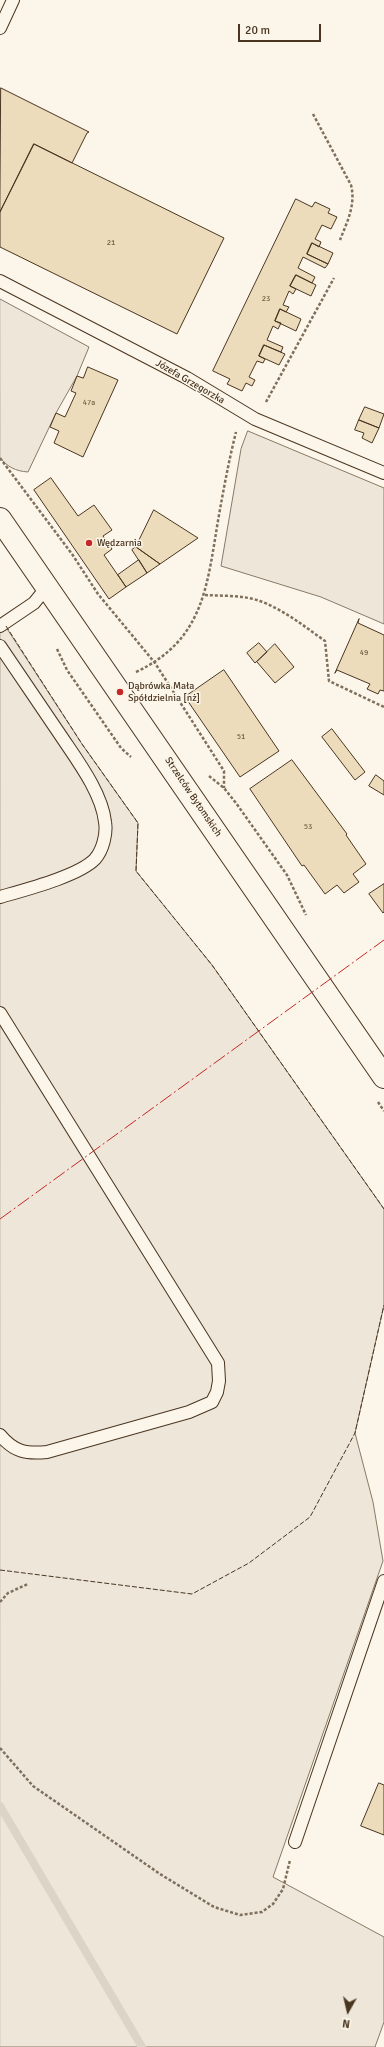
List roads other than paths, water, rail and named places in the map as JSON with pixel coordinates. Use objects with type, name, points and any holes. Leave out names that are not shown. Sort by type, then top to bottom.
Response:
[{"type":"street","name":"Strzelców Bytomskich","points":[[0,519],[384,1077]]},
{"type":"lane","points":[[0,28],[13,0]]},
{"type":"lane","name":"Józefa Grzegorzka","points":[[0,280],[187,378],[241,412],[384,473]]},
{"type":"lane","points":[[0,626],[34,603],[47,587]]},
{"type":"lane","points":[[0,646],[93,785],[105,820],[105,832],[102,846],[95,858],[87,866],[0,897]]},
{"type":"lane","points":[[0,1013],[218,1363],[219,1381],[217,1392],[212,1402],[189,1412],[47,1452],[28,1454],[7,1444],[0,1435]]},
{"type":"lane","points":[[295,1842],[384,1581]]},
{"type":"waterway","points":[[0,1806],[142,2047]]},
{"type":"place","name":"Wędzarnia","points":[[89,543]]},
{"type":"place","name":"Dąbrówka Mała Spółdzielnia [nż]","points":[[120,692]]}]
